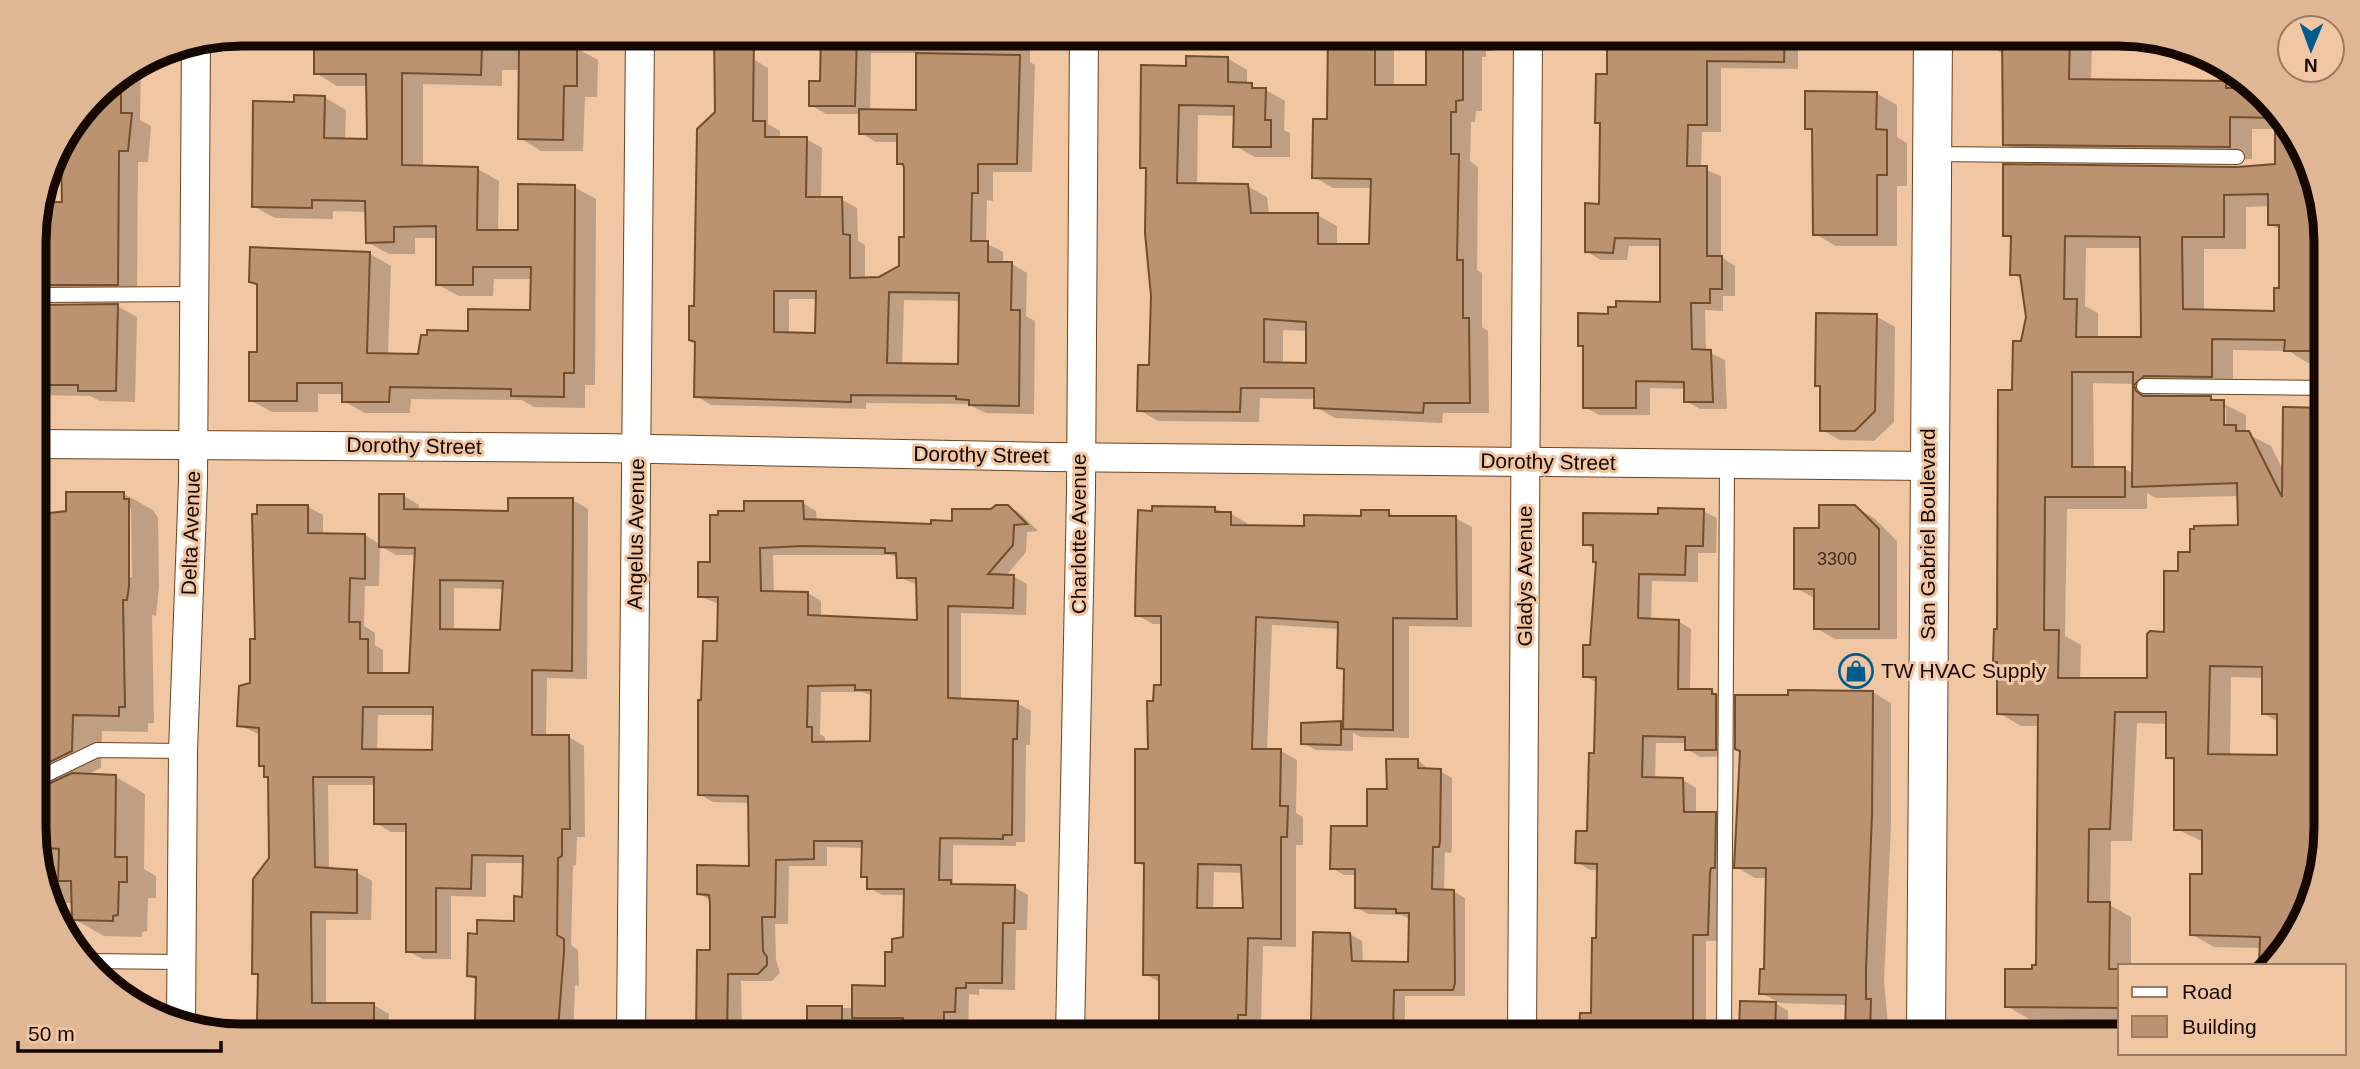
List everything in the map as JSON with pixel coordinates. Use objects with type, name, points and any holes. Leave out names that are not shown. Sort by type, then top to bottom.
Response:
[{"type":"main road","name":"San Gabriel Boulevard","points":[[1926,1023],[1933,46]]},
{"type":"street","name":"Angelus Avenue","points":[[631,1024],[639,46]]},
{"type":"street","name":"Charlotte Avenue","points":[[1070,1024],[1081,492],[1079,457],[1084,46]]},
{"type":"street","name":"Gladys Avenue","points":[[1522,1023],[1528,46]]},
{"type":"street","name":"Delta Avenue","points":[[181,1014],[183,751],[193,444],[196,51]]},
{"type":"street","name":"Dorothy Street","points":[[46,444],[1928,466]]},
{"type":"lane","points":[[1931,154],[2237,157]]},
{"type":"lane","points":[[46,295],[194,294]]},
{"type":"lane","points":[[2144,386],[2314,388]]},
{"type":"lane","points":[[1724,1023],[1727,464]]},
{"type":"lane","points":[[46,775],[97,750],[183,751]]},
{"type":"lane","points":[[99,961],[181,962]]},
{"type":"building","points":[[314,46],[482,47],[481,75],[402,73],[402,165],[478,167],[477,230],[518,230],[518,184],[575,185],[574,373],[564,373],[564,397],[511,396],[511,389],[390,387],[389,402],[342,402],[342,383],[297,383],[297,401],[249,401],[249,352],[257,352],[257,284],[249,282],[250,247],[370,252],[367,353],[418,354],[421,335],[427,335],[427,330],[468,331],[468,309],[530,310],[531,267],[473,267],[473,285],[436,285],[436,226],[394,227],[394,242],[366,243],[365,201],[312,200],[312,208],[252,207],[253,101],[294,102],[294,95],[325,96],[324,138],[367,139],[366,74],[314,74]]},
{"type":"building","points":[[577,46],[577,86],[564,86],[563,140],[518,139],[519,47]]},
{"type":"building","points":[[714,46],[754,46],[753,121],[765,121],[765,137],[807,137],[806,197],[842,197],[843,234],[850,235],[850,278],[879,277],[899,266],[899,237],[904,237],[904,168],[903,164],[897,164],[897,134],[859,134],[859,109],[916,110],[916,53],[1020,55],[1017,164],[978,164],[978,193],[972,193],[971,241],[988,241],[988,262],[1012,262],[1011,310],[1020,310],[1019,406],[969,405],[969,400],[956,399],[956,396],[851,395],[851,402],[694,397],[695,342],[689,340],[689,306],[694,306],[697,129],[715,112]],"holes":[[[774,291],[816,291],[815,333],[774,332]],[[889,292],[959,293],[958,364],[887,363]]]},
{"type":"building","points":[[821,46],[857,46],[855,106],[809,106],[809,81],[820,81]]},
{"type":"building","points":[[1328,46],[1375,46],[1375,85],[1426,85],[1426,46],[1463,46],[1463,100],[1456,101],[1456,112],[1451,112],[1451,154],[1459,154],[1457,260],[1463,260],[1463,318],[1469,318],[1470,403],[1424,403],[1423,413],[1314,408],[1314,388],[1241,388],[1240,412],[1137,411],[1138,365],[1149,365],[1151,296],[1145,233],[1146,168],[1140,168],[1141,65],[1186,66],[1186,56],[1228,57],[1228,82],[1252,83],[1252,88],[1266,88],[1265,120],[1271,120],[1271,147],[1233,147],[1234,106],[1179,105],[1177,183],[1248,184],[1251,213],[1318,213],[1318,244],[1369,244],[1371,179],[1312,178],[1313,119],[1327,119]],"holes":[[[1264,319],[1306,322],[1306,363],[1264,362]]]},
{"type":"building","points":[[1607,46],[1785,46],[1784,62],[1707,61],[1707,125],[1688,125],[1687,166],[1707,166],[1707,256],[1722,256],[1722,289],[1710,289],[1710,303],[1691,303],[1692,349],[1711,350],[1713,402],[1684,402],[1684,382],[1636,381],[1636,408],[1583,408],[1583,346],[1578,346],[1578,313],[1608,314],[1608,307],[1616,307],[1616,301],[1660,302],[1660,239],[1615,238],[1613,253],[1585,252],[1585,203],[1599,204],[1600,123],[1595,123],[1596,74],[1607,74]]},
{"type":"building","points":[[2002,46],[2070,46],[2069,79],[2226,81],[2226,88],[2240,88],[2270,118],[2230,117],[2230,147],[2003,145]]},
{"type":"building","points":[[121,87],[121,113],[132,113],[128,151],[119,151],[118,285],[46,285],[46,228],[50,202],[62,202],[61,164],[86,122]]},
{"type":"building","points":[[1805,91],[1877,92],[1876,129],[1887,130],[1887,175],[1877,175],[1877,235],[1813,235],[1812,129],[1805,129]]},
{"type":"building","points":[[2275,124],[2300,166],[2313,216],[2314,351],[2284,351],[2285,340],[2212,339],[2212,377],[2144,376],[2134,385],[2136,391],[2143,396],[2211,396],[2211,400],[2224,400],[2224,425],[2236,425],[2236,431],[2249,431],[2282,497],[2283,407],[2314,408],[2314,828],[2308,879],[2288,926],[2259,964],[2260,937],[2190,935],[2190,874],[2202,874],[2202,830],[2174,830],[2174,758],[2166,758],[2166,712],[2115,712],[2110,829],[2089,829],[2088,902],[2110,902],[2109,969],[2118,969],[2118,1008],[2005,1007],[2005,969],[2032,969],[2032,965],[2036,965],[2038,715],[1997,714],[1997,662],[1993,662],[1994,629],[1997,629],[1998,390],[2012,390],[2013,341],[2021,341],[2026,317],[2020,275],[2010,275],[2011,236],[2003,236],[2003,164],[2237,167],[2275,164]],"holes":[[[2268,194],[2268,225],[2279,225],[2279,288],[2274,288],[2274,311],[2183,309],[2182,237],[2224,237],[2224,195]],[[2065,236],[2140,237],[2141,337],[2076,337],[2077,299],[2064,299]],[[2072,372],[2133,372],[2132,487],[2237,483],[2238,525],[2194,526],[2194,529],[2190,529],[2190,552],[2178,552],[2178,571],[2164,571],[2164,632],[2150,631],[2147,634],[2147,678],[2058,678],[2059,630],[2044,630],[2045,497],[2125,497],[2125,467],[2072,467]],[[2210,666],[2262,667],[2262,714],[2277,714],[2277,755],[2208,754]]]},
{"type":"building","points":[[118,304],[116,391],[78,391],[78,385],[46,385],[46,305]]},
{"type":"building","points":[[1816,313],[1877,314],[1875,411],[1855,431],[1820,431],[1820,386],[1815,386]]},
{"type":"building","points":[[66,492],[124,492],[124,499],[129,499],[129,586],[127,600],[123,600],[125,707],[119,707],[119,716],[73,715],[72,751],[46,764],[46,514],[66,511]]},
{"type":"building","points":[[379,494],[404,494],[404,509],[508,511],[508,498],[573,498],[572,671],[532,670],[532,735],[569,735],[570,829],[562,829],[562,856],[558,858],[557,935],[564,939],[558,1024],[475,1022],[476,977],[467,976],[468,933],[477,934],[477,920],[514,921],[514,896],[522,897],[523,856],[472,855],[471,889],[436,888],[436,952],[406,952],[406,824],[374,824],[374,777],[313,777],[315,867],[357,870],[357,913],[311,912],[312,1003],[374,1003],[374,1024],[257,1023],[258,974],[252,974],[253,879],[269,858],[268,777],[264,777],[264,766],[259,766],[259,728],[237,726],[239,686],[250,683],[250,639],[255,639],[252,514],[257,514],[257,505],[308,505],[308,533],[365,534],[365,579],[350,578],[349,622],[360,622],[360,639],[368,639],[368,673],[409,673],[415,548],[379,547]],"holes":[[[440,580],[503,581],[500,630],[440,629]],[[363,707],[433,707],[432,750],[362,749]]]},
{"type":"building","points":[[744,501],[803,501],[804,519],[931,524],[931,520],[952,521],[952,509],[991,509],[996,505],[1008,505],[1027,524],[1014,525],[1013,545],[988,574],[1014,575],[1013,608],[948,606],[948,698],[1018,701],[1017,739],[1013,739],[1012,835],[1003,835],[1003,839],[940,838],[939,880],[951,880],[951,884],[1015,885],[1014,923],[1003,923],[1002,983],[966,983],[966,988],[956,988],[955,1012],[944,1012],[944,1024],[903,1024],[903,1018],[852,1018],[852,985],[885,986],[885,952],[892,952],[892,939],[903,937],[904,889],[867,889],[867,877],[861,877],[862,841],[814,841],[814,859],[776,860],[775,917],[762,917],[763,951],[767,957],[767,965],[758,974],[728,974],[727,1024],[696,1024],[697,950],[710,950],[709,895],[697,894],[697,865],[749,866],[748,796],[698,795],[698,700],[701,700],[703,641],[717,641],[718,597],[698,597],[698,562],[710,562],[710,515],[718,515],[718,511],[744,511]],"holes":[[[760,548],[885,548],[885,553],[896,553],[897,578],[916,578],[917,620],[808,615],[808,592],[761,591]],[[855,685],[855,690],[871,690],[870,741],[812,742],[812,727],[807,727],[808,686]]]},
{"type":"building","points":[[1819,505],[1855,505],[1879,529],[1879,629],[1814,629],[1814,589],[1794,589],[1794,528],[1819,528]]},
{"type":"building","points":[[1152,506],[1215,507],[1215,512],[1231,512],[1231,525],[1304,526],[1304,515],[1361,516],[1361,510],[1389,510],[1389,516],[1456,516],[1457,619],[1393,618],[1393,730],[1343,729],[1344,669],[1337,668],[1338,622],[1256,617],[1252,749],[1281,749],[1280,806],[1288,806],[1287,837],[1281,837],[1281,939],[1248,938],[1246,1015],[1238,1015],[1238,1023],[1159,1024],[1159,975],[1143,975],[1144,863],[1135,863],[1135,749],[1148,749],[1147,701],[1153,701],[1154,685],[1161,685],[1161,616],[1135,616],[1138,510],[1152,511]],"holes":[[[1198,864],[1241,865],[1243,908],[1197,908]]]},
{"type":"building","points":[[1658,508],[1704,509],[1703,546],[1686,546],[1685,575],[1639,574],[1638,618],[1679,620],[1678,689],[1712,689],[1712,694],[1716,694],[1716,750],[1685,750],[1685,737],[1643,736],[1642,777],[1683,778],[1684,812],[1716,812],[1715,868],[1711,868],[1710,873],[1708,935],[1693,935],[1693,1023],[1580,1023],[1580,1013],[1591,1013],[1592,938],[1596,938],[1597,868],[1597,864],[1575,863],[1576,831],[1587,831],[1589,753],[1594,753],[1596,677],[1583,677],[1583,645],[1590,645],[1596,562],[1593,562],[1593,545],[1583,545],[1583,513],[1658,514]]},
{"type":"building","points":[[1788,690],[1873,691],[1866,969],[1866,999],[1871,999],[1870,1023],[1845,1023],[1846,995],[1759,994],[1760,969],[1764,969],[1766,868],[1734,868],[1740,751],[1735,749],[1735,695],[1788,695]]},
{"type":"building","points":[[1341,721],[1341,745],[1301,744],[1301,723]]},
{"type":"building","points":[[1386,759],[1418,759],[1418,768],[1441,769],[1440,841],[1439,847],[1433,847],[1432,889],[1454,890],[1453,990],[1394,990],[1393,1023],[1311,1022],[1313,932],[1350,933],[1352,961],[1408,962],[1409,913],[1396,913],[1396,909],[1355,908],[1355,869],[1330,869],[1331,826],[1367,826],[1367,789],[1387,789]]},
{"type":"building","points":[[72,773],[116,775],[115,857],[127,857],[127,882],[119,882],[118,915],[113,916],[113,921],[72,920],[71,881],[58,881],[59,849],[47,848],[46,785]]},
{"type":"building","points":[[1740,1001],[1776,1002],[1775,1023],[1739,1023]]},
{"type":"building","points":[[807,1006],[842,1006],[842,1024],[807,1024]]},
{"type":"place","name":"TW HVAC Supply","points":[[1856,671]]}]
